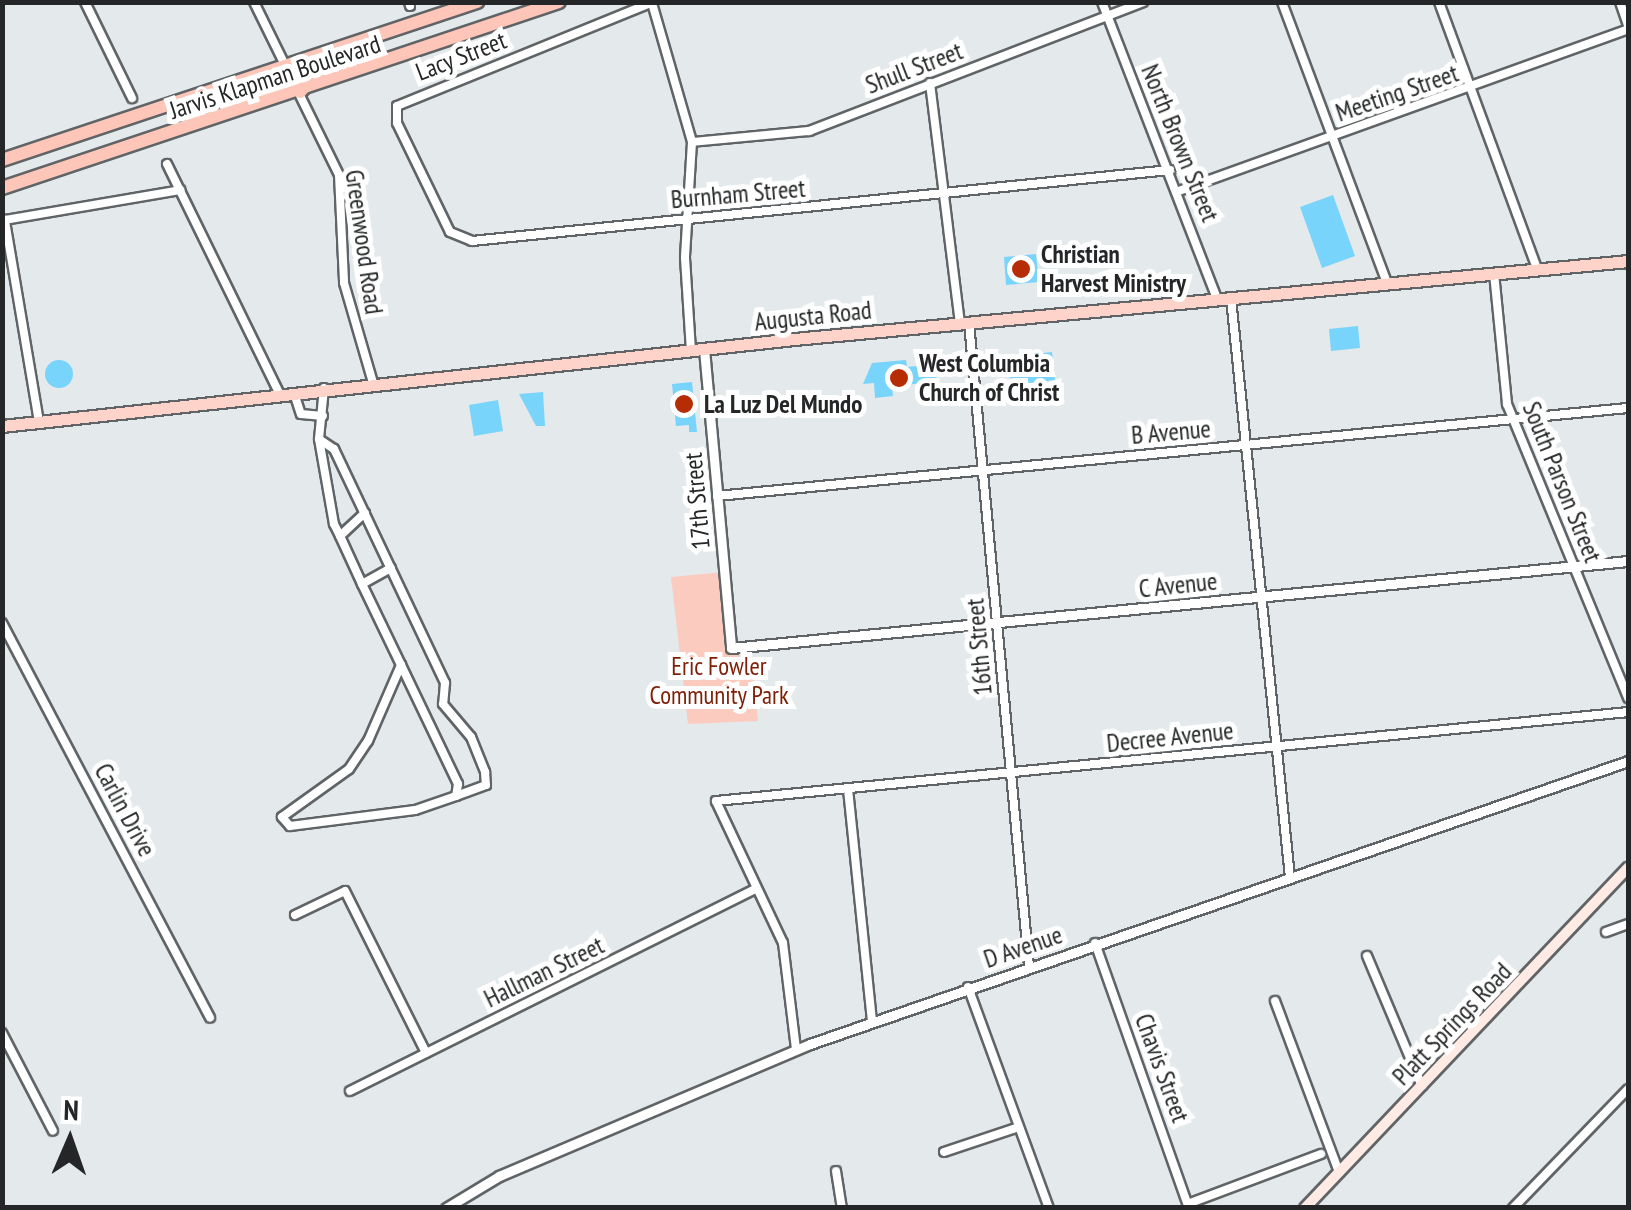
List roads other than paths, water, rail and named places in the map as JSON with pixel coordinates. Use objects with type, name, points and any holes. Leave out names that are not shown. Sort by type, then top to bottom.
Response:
[{"type":"highway","name":"Jarvis Klapman Boulevard","points":[[2,160],[477,2]]},
{"type":"highway","name":"Jarvis Klapman Boulevard","points":[[2,188],[300,92],[559,2]]},
{"type":"highway","points":[[300,92],[324,69],[408,28]]},
{"type":"highway","points":[[190,128],[269,90],[286,66]]},
{"type":"main road","name":"Augusta Road","points":[[2,426],[697,350],[1628,261]]},
{"type":"main road","name":"Platt Springs Road","points":[[1305,1208],[1628,868]]},
{"type":"street","points":[[85,2],[132,98]]},
{"type":"street","name":"Greenwood Road","points":[[254,2],[341,184],[344,283],[373,383]]},
{"type":"street","name":"North Brown Street","points":[[1102,2],[1217,299]]},
{"type":"street","name":"Shull Street","points":[[692,142],[801,134],[1144,2]]},
{"type":"street","points":[[1282,2],[1388,283]]},
{"type":"street","points":[[1439,2],[1537,268]]},
{"type":"street","points":[[1620,2],[1628,27]]},
{"type":"street","points":[[653,3],[692,142],[689,218],[697,350]]},
{"type":"street","name":"Lacy Street","points":[[396,106],[653,3]]},
{"type":"street","name":"Meeting Street","points":[[1178,191],[1471,88],[1628,27]]},
{"type":"street","name":"16th Street","points":[[930,83],[982,470],[1028,966]]},
{"type":"street","name":"Burnham Street","points":[[396,106],[445,225],[464,240],[1170,170]]},
{"type":"street","points":[[167,164],[279,393]]},
{"type":"street","points":[[39,422],[5,220],[180,190]]},
{"type":"street","name":"South Parson Street","points":[[1494,273],[1513,419],[1628,698]]},
{"type":"street","points":[[1231,298],[1290,878]]},
{"type":"street","name":"17th Street","points":[[697,350],[717,496],[731,648]]},
{"type":"street","points":[[324,388],[319,439],[340,536],[458,784],[456,796]]},
{"type":"street","points":[[294,392],[301,414],[322,416]]},
{"type":"street","name":"B Avenue","points":[[717,496],[1628,408]]},
{"type":"street","points":[[319,439],[334,449],[365,513],[445,684],[443,704],[471,737],[486,772],[486,785],[415,810],[290,826],[282,817],[348,769],[401,666]]},
{"type":"street","points":[[340,536],[365,513]]},
{"type":"street","name":"C Avenue","points":[[731,648],[1628,561]]},
{"type":"street","points":[[362,584],[391,568]]},
{"type":"street","name":"Carlin Drive","points":[[2,623],[210,1018]]},
{"type":"street","points":[[424,712],[443,704]]},
{"type":"street","name":"Decree Avenue","points":[[756,889],[716,801],[1628,712]]},
{"type":"street","name":"D Avenue","points":[[446,1208],[465,1204],[500,1176],[796,1050],[1028,966],[1628,761]]},
{"type":"street","points":[[848,789],[872,1022]]},
{"type":"street","points":[[756,889],[786,953],[796,1050]]},
{"type":"street","name":"Hallman Street","points":[[350,1091],[756,889]]},
{"type":"street","points":[[295,915],[345,891],[426,1053]]},
{"type":"street","points":[[1606,932],[1628,924]]},
{"type":"street","name":"Chavis Street","points":[[1095,943],[1189,1205]]},
{"type":"street","points":[[1368,956],[1422,1086]]},
{"type":"street","points":[[968,987],[1049,1208]]},
{"type":"street","points":[[1274,1002],[1339,1172]]},
{"type":"street","points":[[2,1033],[52,1132]]},
{"type":"street","points":[[1513,1208],[1628,1089]]},
{"type":"street","points":[[944,1152],[1019,1127]]},
{"type":"street","points":[[1189,1205],[1321,1154]]},
{"type":"street","points":[[836,1171],[842,1208]]},
{"type":"place","name":"Christian Harvest Ministry","points":[[1021,269]]},
{"type":"place","name":"West Columbia Church of Christ","points":[[899,378]]},
{"type":"place","name":"La Luz Del Mundo","points":[[684,404]]},
{"type":"park label","name":"Eric Fowler Community Park","points":[[719,682]]}]
